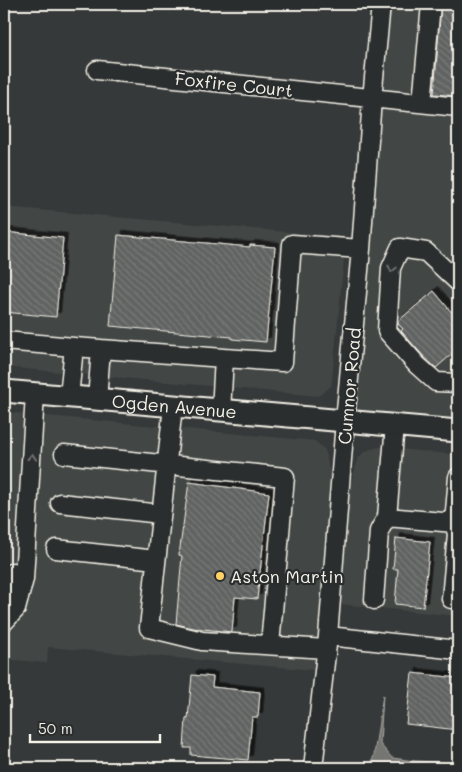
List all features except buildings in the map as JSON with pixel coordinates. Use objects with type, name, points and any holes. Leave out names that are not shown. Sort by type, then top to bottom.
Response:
[{"type":"main road","name":"Ogden Avenue","points":[[4,391],[458,431]]},
{"type":"street","name":"Cumnor Road","points":[[314,768],[327,643],[381,4]]},
{"type":"street","points":[[422,103],[431,4]]},
{"type":"street","name":"Foxfire Court","points":[[97,70],[372,99],[458,106]]},
{"type":"street","points":[[4,342],[283,362],[292,244],[361,249]]},
{"type":"street","points":[[458,282],[426,252],[400,248],[391,268],[387,331],[417,365],[436,382],[458,383]]},
{"type":"street","points":[[69,397],[74,347]]},
{"type":"street","points":[[97,400],[101,349]]},
{"type":"street","points":[[221,411],[224,358]]},
{"type":"street","points":[[4,622],[16,609],[24,579],[35,394]]},
{"type":"street","points":[[173,406],[149,628],[202,641],[270,645],[327,643],[458,650]]},
{"type":"street","points":[[374,600],[379,531],[387,517],[395,425]]},
{"type":"street","points":[[64,454],[285,477],[270,645]]},
{"type":"street","points":[[451,599],[457,534],[454,523],[458,477]]},
{"type":"street","points":[[4,599],[10,592],[19,510],[30,493]]},
{"type":"street","points":[[60,504],[161,514]]},
{"type":"street","points":[[387,517],[454,523]]},
{"type":"street","points":[[56,549],[156,560]]},
{"type":"shaded area","points":[[381,4],[458,4],[458,437],[339,427]]},
{"type":"shaded area","points":[[4,207],[346,237],[331,386],[318,396],[4,367]]},
{"type":"shaded area","points":[[4,412],[315,441],[325,450],[333,489],[314,670],[48,647],[47,663],[4,659]]},
{"type":"shaded area","points":[[380,447],[458,455],[458,616],[339,604],[349,490],[358,459],[363,453]]},
{"type":"shaded area","points":[[383,695],[380,744],[392,758],[458,763],[458,768],[370,768],[374,755]]},
{"type":"place","name":"Aston Martin","points":[[220,576]]}]
